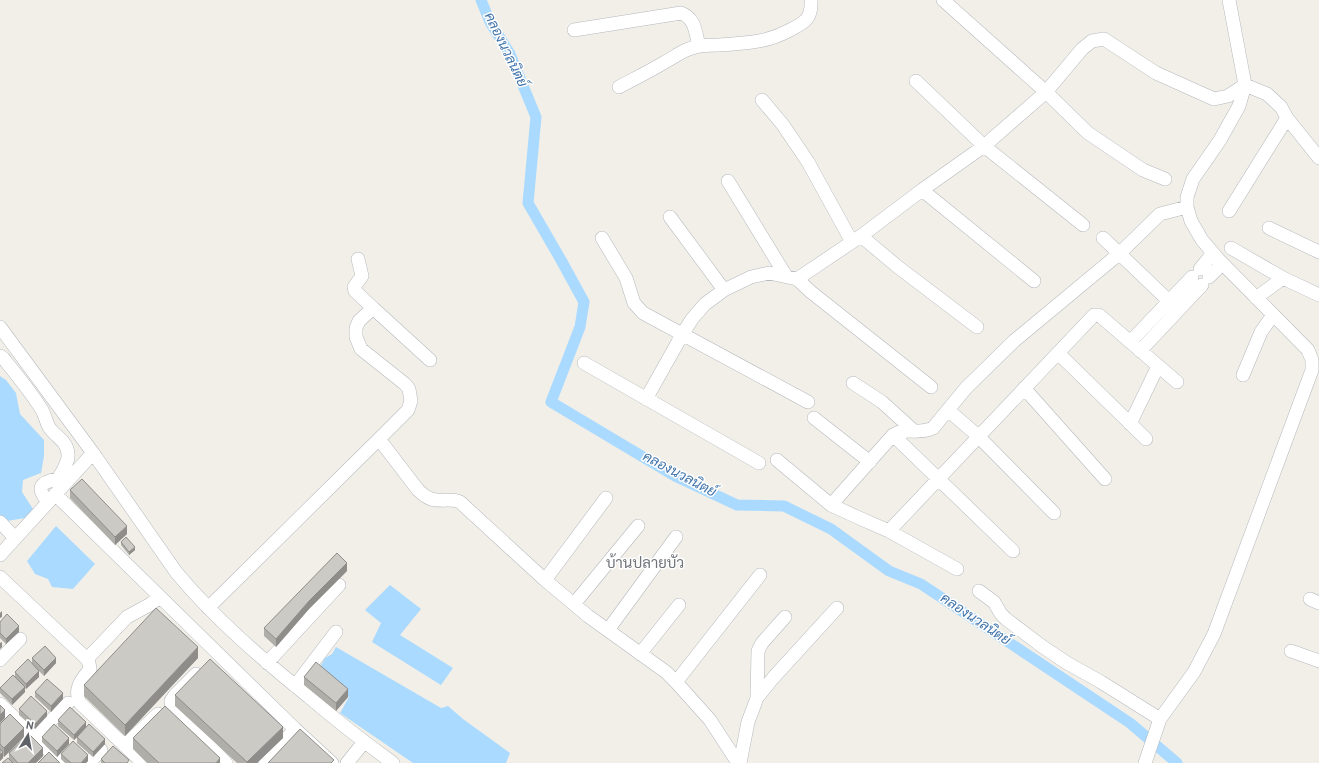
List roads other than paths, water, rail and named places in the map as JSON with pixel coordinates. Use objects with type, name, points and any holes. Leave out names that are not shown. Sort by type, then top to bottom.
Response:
[{"type":"street","points":[[618,87],[665,62],[680,52],[699,46],[758,42],[778,36],[806,20],[810,15],[811,0]]},
{"type":"street","points":[[943,0],[1046,92],[1088,133],[1142,170],[1165,179]]},
{"type":"street","points":[[1145,763],[1158,723],[1194,672],[1214,634],[1312,370],[1312,360],[1308,350],[1222,264],[1202,240],[1191,221],[1187,207],[1187,197],[1193,179],[1220,140],[1239,106],[1245,85],[1229,0]]},
{"type":"street","points":[[574,30],[682,13],[688,15],[692,19],[699,46]]},
{"type":"street","points":[[646,399],[692,318],[705,304],[724,290],[751,277],[769,273],[791,278],[856,239],[984,146],[1046,92],[1082,49],[1092,41],[1104,39],[1156,73],[1214,99],[1228,96],[1245,85]]},
{"type":"street","points":[[916,81],[984,146],[1083,225]]},
{"type":"street","points":[[1245,85],[1267,94],[1281,107],[1287,118],[1319,158]]},
{"type":"street","points":[[762,100],[783,125],[856,239],[898,267],[977,327]]},
{"type":"street","points":[[1229,211],[1287,118]]},
{"type":"street","points":[[728,181],[791,278],[811,292],[930,387]]},
{"type":"street","points":[[922,190],[1034,281]]},
{"type":"street","points":[[831,505],[893,436],[899,432],[927,431],[933,428],[966,388],[1014,341],[1120,253],[1160,214],[1187,207]]},
{"type":"street","points":[[670,217],[724,290]]},
{"type":"street","points":[[1269,228],[1319,252]]},
{"type":"street","points":[[602,238],[626,278],[634,303],[643,313],[808,402]]},
{"type":"street","points":[[1103,238],[1169,301]]},
{"type":"street","points":[[1231,248],[1283,278],[1319,295]]},
{"type":"street","points":[[1135,346],[1200,277],[1213,253]]},
{"type":"street","points":[[358,259],[362,276],[354,287],[355,291],[430,360]]},
{"type":"street","points":[[1135,346],[1169,301],[1200,277],[1222,264]]},
{"type":"street","points":[[1256,298],[1283,278]]},
{"type":"street","points":[[208,608],[408,410],[410,401],[409,389],[405,384],[361,349],[356,338],[356,328],[359,321],[373,308]]},
{"type":"street","points":[[889,530],[1094,315],[1099,315],[1176,382]]},
{"type":"street","points":[[1243,375],[1261,332],[1272,315]]},
{"type":"street","points":[[0,327],[93,452],[176,572],[208,608],[267,663],[392,763]]},
{"type":"street","points":[[1058,352],[1146,439]]},
{"type":"street","points":[[0,356],[41,410],[52,432],[59,437],[67,448],[69,454],[68,461],[56,490]]},
{"type":"street","points":[[584,363],[759,464]]},
{"type":"street","points":[[1130,424],[1158,366]]},
{"type":"street","points":[[853,383],[882,402],[914,431]]},
{"type":"street","points":[[1024,388],[1105,479]]},
{"type":"street","points":[[948,410],[978,436],[1054,513]]},
{"type":"street","points":[[814,418],[870,462]]},
{"type":"street","points":[[893,436],[1013,551]]},
{"type":"street","points":[[379,439],[418,490],[433,499],[452,499],[460,502],[545,580],[574,604],[666,672],[710,720],[739,763]]},
{"type":"street","points":[[0,555],[56,490],[93,452]]},
{"type":"street","points":[[777,460],[831,505],[889,530],[957,569]]},
{"type":"street","points":[[56,490],[160,597],[295,729],[332,763]]},
{"type":"street","points":[[545,580],[606,498]]},
{"type":"street","points":[[0,522],[15,538]]},
{"type":"street","points":[[574,604],[638,526]]},
{"type":"street","points":[[608,630],[676,537]]},
{"type":"street","points":[[676,682],[760,575]]},
{"type":"street","points":[[0,577],[87,660],[90,669],[79,684],[77,698],[80,703],[143,763]]},
{"type":"street","points":[[267,663],[339,585]]},
{"type":"street","points":[[979,592],[994,602],[1001,614],[1006,619],[1043,647],[1158,723]]},
{"type":"street","points":[[87,660],[127,617],[160,597]]},
{"type":"street","points":[[640,654],[679,605]]},
{"type":"street","points":[[739,763],[748,722],[757,698],[768,683],[837,608]]},
{"type":"street","points":[[757,698],[758,651],[762,643],[785,618]]},
{"type":"street","points":[[295,686],[336,632]]},
{"type":"street","points":[[0,660],[20,639]]},
{"type":"street","points":[[1291,651],[1319,661]]},
{"type":"street","points":[[125,746],[171,701],[217,652]]},
{"type":"street","points":[[171,701],[172,707],[226,763]]},
{"type":"street","points":[[35,737],[68,703]]},
{"type":"street","points":[[0,704],[62,763]]},
{"type":"street","points":[[265,763],[295,729]]},
{"type":"street","points":[[347,763],[364,742]]},
{"type":"street","points":[[89,763],[101,750]]},
{"type":"water","points":[[0,376],[6,380],[16,393],[20,414],[44,440],[44,456],[41,473],[23,480],[22,492],[33,509],[25,518],[7,521],[0,516]]},
{"type":"water","points":[[56,526],[95,564],[73,589],[52,587],[48,579],[35,574],[27,561]]},
{"type":"water","points":[[390,585],[421,609],[400,635],[453,668],[441,685],[372,642],[381,623],[365,610]]},
{"type":"water","points":[[336,647],[441,708],[448,706],[463,719],[510,753],[506,763],[413,763],[340,713],[349,697],[318,671],[325,658],[332,654]]},
{"type":"waterway","name":"คลองนวลนิตย์","points":[[481,0],[490,22],[510,54],[536,117],[528,203],[584,302],[580,327],[551,402],[675,476],[737,505],[784,506],[831,529],[889,571],[921,584],[1130,723],[1177,763]]},
{"type":"district","name":"บ้านปลายบัว","points":[[645,564]]}]
